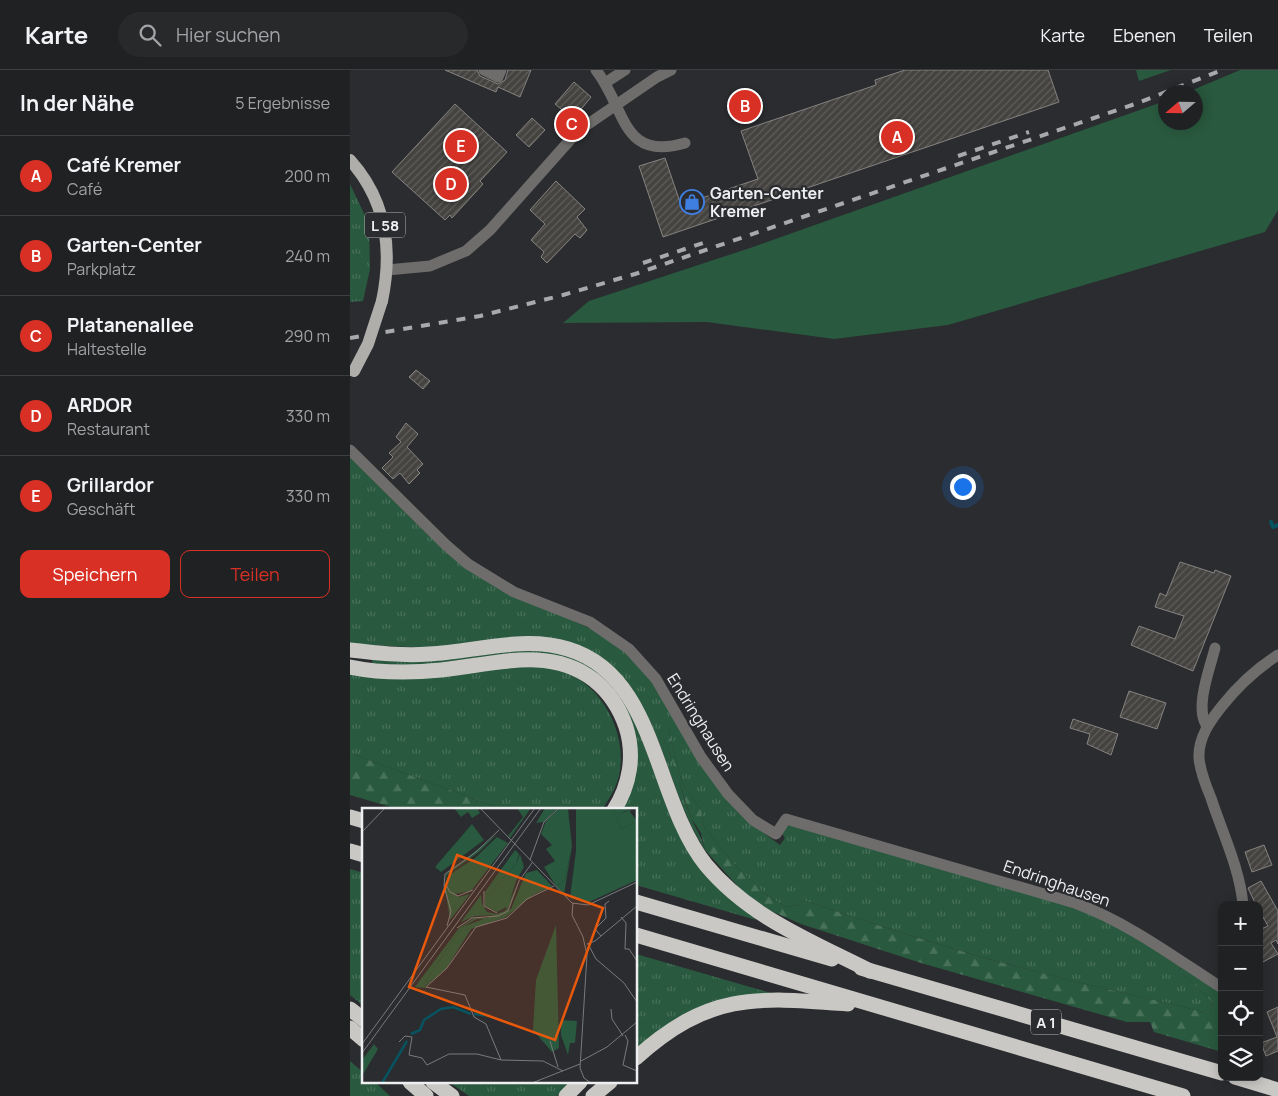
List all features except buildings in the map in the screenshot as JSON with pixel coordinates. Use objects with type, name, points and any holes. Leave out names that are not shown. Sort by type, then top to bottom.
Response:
[{"type":"highway","points":[[350,650],[387,654],[428,654],[535,644],[568,649],[592,660],[611,674],[634,704],[648,734],[681,825],[695,848],[718,878],[742,900],[774,922],[870,971]]},
{"type":"highway","points":[[350,667],[422,671],[536,659],[562,664],[588,675],[613,701],[622,717],[629,737],[629,775],[615,808]]},
{"type":"highway","name":"A 1","points":[[638,903],[1218,1072]]},
{"type":"highway","name":"A 1","points":[[638,936],[1183,1096]]},
{"type":"highway","points":[[638,1056],[684,1022],[710,1010],[734,1003],[788,999],[878,1006]]},
{"type":"highway","points":[[350,1009],[362,1018]]},
{"type":"highway","points":[[350,1028],[362,1038]]},
{"type":"highway","points":[[1249,1081],[1278,1090]]},
{"type":"highway","points":[[412,1084],[426,1096]]},
{"type":"highway","points":[[436,1084],[452,1096]]},
{"type":"highway","points":[[566,1096],[578,1084]]},
{"type":"highway","points":[[593,1096],[608,1084]]},
{"type":"main road","name":"L 58","points":[[350,160],[368,182],[380,207],[387,242],[387,270],[382,301],[370,337],[352,374]]},
{"type":"street","points":[[484,70],[498,76],[502,70]]},
{"type":"street","points":[[596,70],[605,83],[628,128],[639,142],[664,148],[685,143]]},
{"type":"street","points":[[605,83],[625,70]]},
{"type":"street","points":[[387,270],[430,266],[466,251],[490,230],[571,137],[616,104],[671,70]]},
{"type":"street","name":"Endringhausen","points":[[350,450],[446,545],[468,564],[514,592],[590,622],[629,649],[656,679],[713,775],[753,820],[776,834],[786,819],[806,824],[1080,905],[1131,929],[1218,985]]},
{"type":"street","points":[[1207,726],[1202,720],[1203,697],[1215,648]]},
{"type":"street","points":[[1242,901],[1235,868],[1204,778],[1199,757],[1203,734],[1207,726],[1242,683],[1278,655]]},
{"type":"green space","points":[[1136,70],[1171,70],[1139,81]]},
{"type":"green space","points":[[1240,70],[1278,70],[1278,210],[1265,232],[948,325],[834,339],[707,322],[563,323],[589,301],[753,247],[1158,103],[1158,130],[1203,130],[1203,86]]},
{"type":"green space","points":[[350,184],[369,224],[370,269],[363,301],[350,302]]},
{"type":"green space","points":[[350,456],[428,535],[562,616],[596,631],[625,652],[649,678],[745,819],[780,845],[785,838],[782,834],[786,826],[794,825],[1085,909],[1184,965],[1179,970],[1213,1003],[1210,1014],[1080,983],[964,952],[803,900],[799,905],[786,907],[764,893],[736,866],[704,827],[701,810],[682,783],[668,728],[664,740],[691,818],[705,850],[677,793],[656,734],[642,706],[625,682],[603,661],[573,644],[428,648],[350,644]]},
{"type":"green space","points":[[519,650],[557,652],[591,665],[612,683],[633,715],[667,806],[756,920],[638,886],[638,808],[621,808],[636,748],[580,665],[372,665],[372,658]]},
{"type":"green space","points":[[527,665],[565,672],[579,679],[591,689],[602,701],[610,715],[620,745],[621,761],[616,785],[603,808],[499,808],[350,753],[350,672]]},
{"type":"green space","points":[[664,727],[668,728],[682,783],[701,810],[704,827],[736,866],[764,893],[786,907],[799,905],[803,900],[899,932],[996,961],[1210,1014],[1213,1003],[1179,970],[1184,965],[1218,990],[1218,1051],[1154,1032],[1150,1022],[1127,1022],[921,963],[801,924],[769,910],[743,892],[705,850],[701,833],[691,818],[664,740]]},
{"type":"green space","points":[[350,753],[499,808],[394,808],[350,795]]},
{"type":"green space","points":[[350,869],[362,872],[362,1004],[350,995]]},
{"type":"green space","points":[[638,955],[771,993],[760,994],[638,1051]]},
{"type":"green space","points":[[350,1061],[362,1071],[362,1084],[377,1084],[390,1096],[350,1096]]},
{"type":"green space","points":[[452,1084],[572,1084],[557,1096],[469,1096]]},
{"type":"waterway","points":[[1271,522],[1273,527],[1278,525]]},
{"type":"railway","points":[[350,338],[480,316],[635,274],[1135,104],[1222,70]]},
{"type":"railway","points":[[958,156],[1029,132]]},
{"type":"railway","points":[[643,263],[709,241]]},
{"type":"place","name":"Garten-Center","points":[[745,106]]},
{"type":"place","name":"Platanenallee","points":[[572,124]]},
{"type":"place","name":"Café Kremer","points":[[897,137]]},
{"type":"place","name":"Grillardor","points":[[461,146]]},
{"type":"place","name":"ARDOR","points":[[451,184]]},
{"type":"place","name":"Garten-Center Kremer","points":[[692,202]]}]
